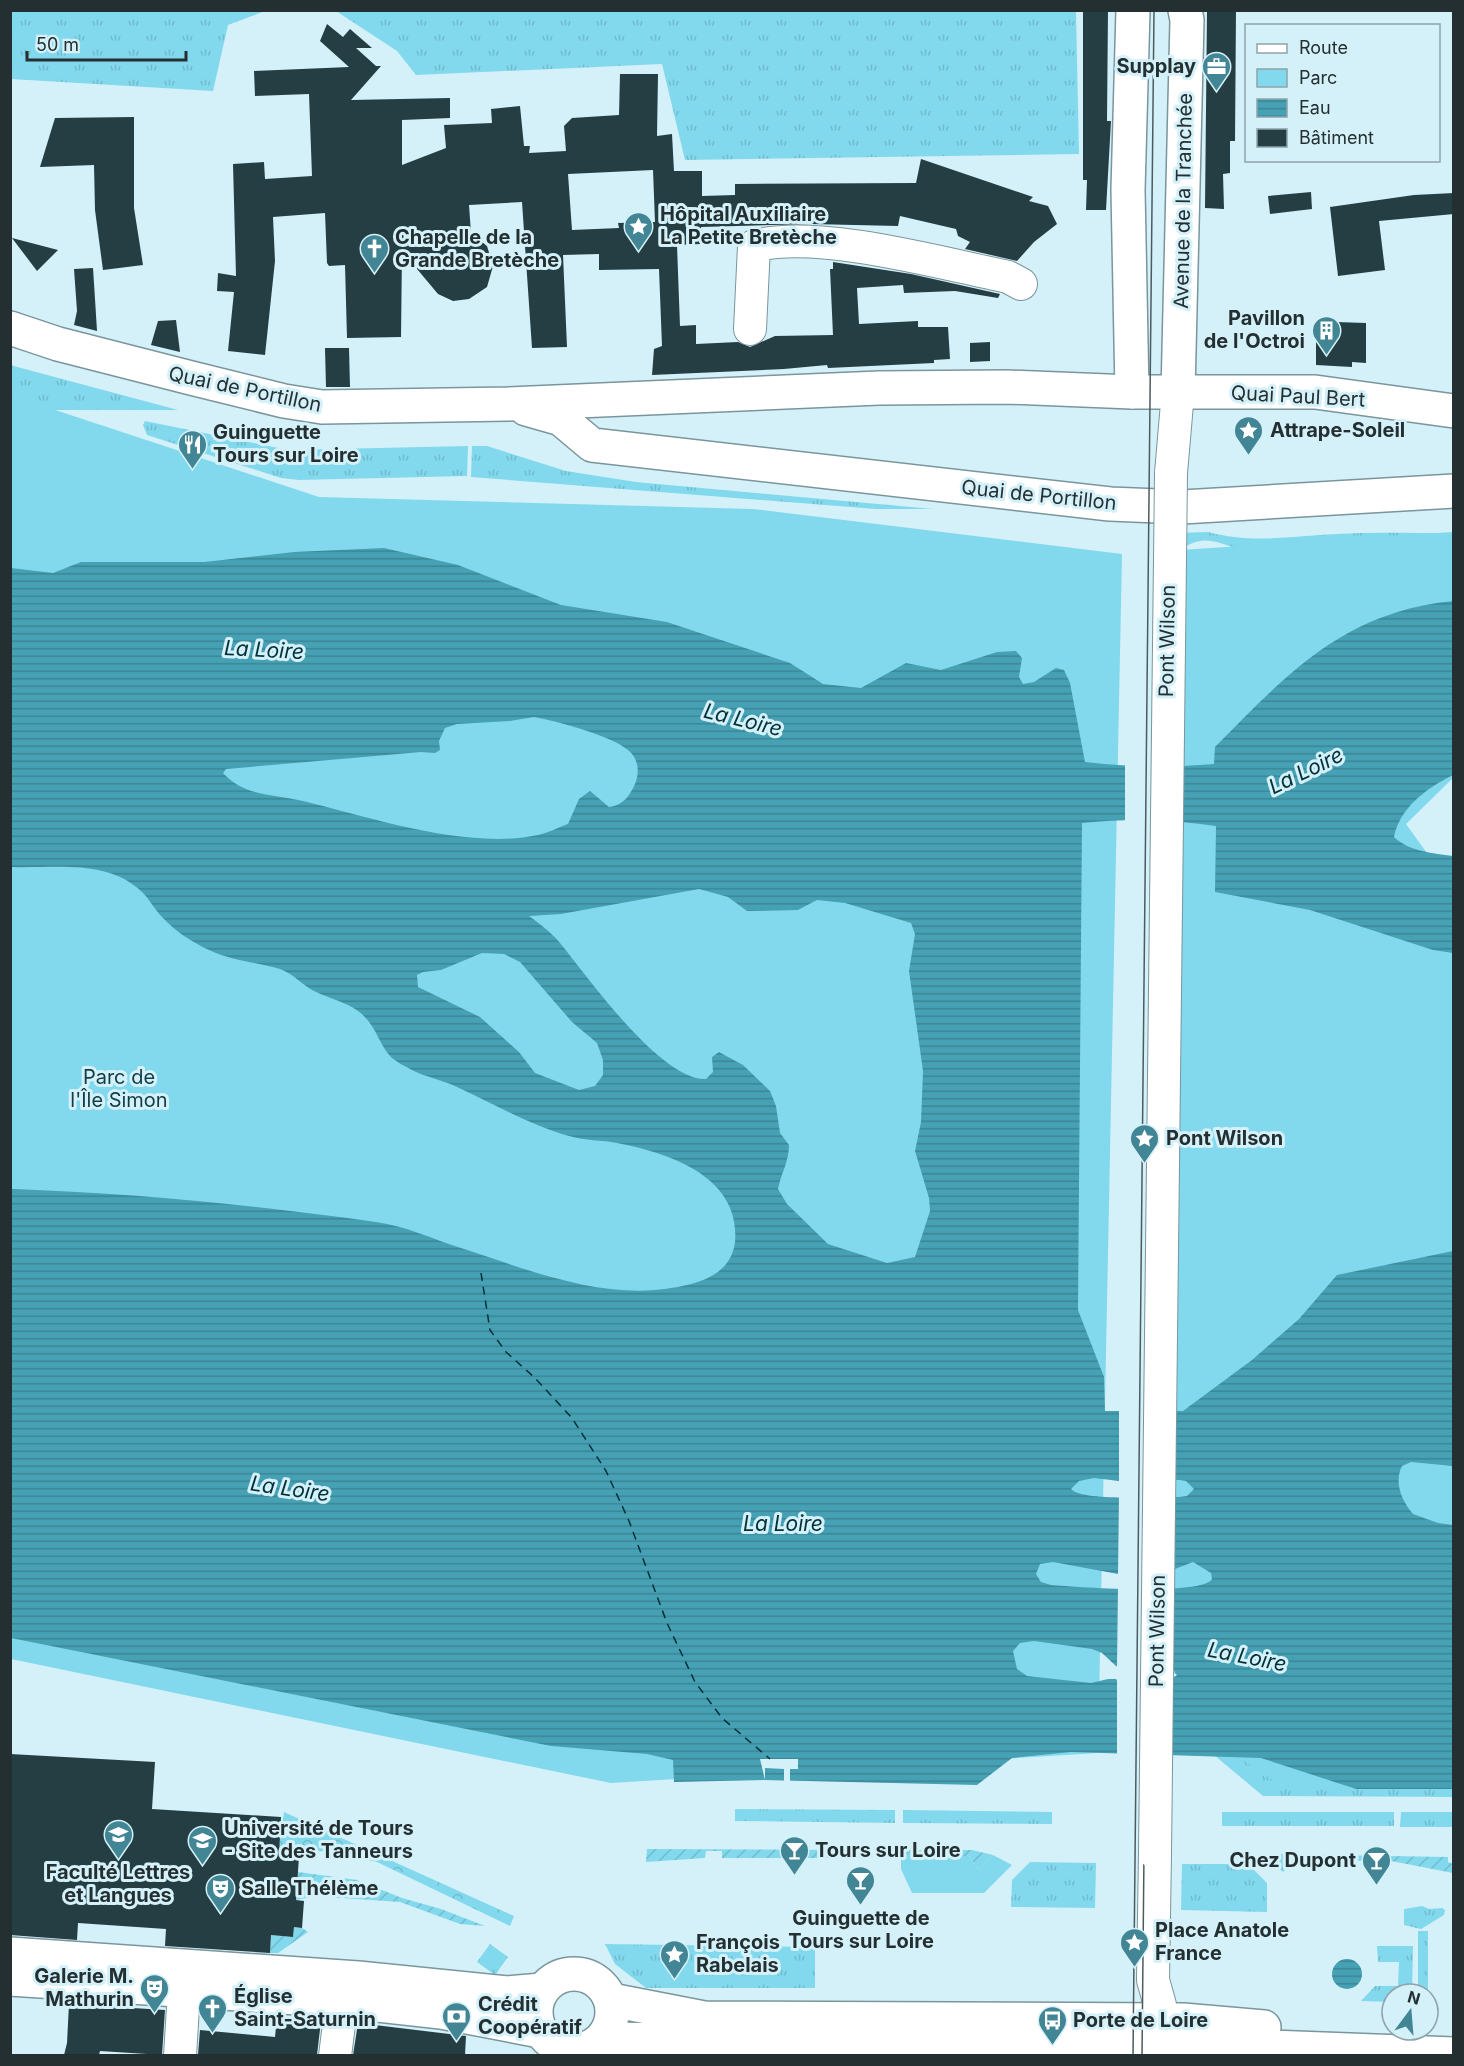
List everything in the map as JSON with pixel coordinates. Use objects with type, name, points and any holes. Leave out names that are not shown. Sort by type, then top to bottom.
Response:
[{"type":"main road","points":[[1132,392],[1128,190],[1133,10]]},
{"type":"main road","name":"Avenue de la Tranchée","points":[[1178,392],[1187,20],[1185,10]]},
{"type":"main road","name":"Quai de Portillon","points":[[10,328],[58,344],[301,405],[344,408],[508,404],[922,387],[1055,388],[1132,392]]},
{"type":"main road","name":"Quai de Portillon","points":[[10,341],[58,344]]},
{"type":"main road","name":"Quai Paul Bert","points":[[1132,392],[1315,392],[1454,411]]},
{"type":"main road","name":"Quai de Portillon","points":[[566,401],[600,437],[627,448]]},
{"type":"main road","name":"Quai de Portillon","points":[[508,404],[561,418],[592,445],[1110,504],[1182,507],[1454,491]]},
{"type":"main road","points":[[10,1954],[344,1989],[441,2012],[555,2045],[584,2049],[602,2039],[1443,2048]]},
{"type":"main road","points":[[555,2045],[536,2018],[536,2003],[542,1990],[558,1977],[579,1974],[599,1983],[611,2000],[611,2021],[602,2039]]},
{"type":"main road","points":[[10,1978],[184,1991],[344,1989],[507,1993],[542,1990]]},
{"type":"main road","points":[[611,2000],[704,2018],[1183,2020],[1267,2027],[1348,2029],[1443,2048]]},
{"type":"street","points":[[750,329],[754,246],[773,241],[858,247],[1008,277],[1022,284]]},
{"type":"street","name":"Pont Wilson","points":[[1160,2005],[1153,1980],[1171,473],[1178,392]]},
{"type":"street","points":[[336,2055],[344,1989]]},
{"type":"street","points":[[180,2055],[184,1991]]},
{"type":"green space","points":[[11,10],[265,11],[228,25],[213,91],[11,79]]},
{"type":"green space","points":[[336,11],[1076,11],[1079,154],[685,160],[662,64],[416,75],[397,51]]},
{"type":"green space","points":[[10,365],[178,410],[11,410]]},
{"type":"green space","name":"La Loire","points":[[22,399],[319,497],[753,509],[1122,554],[1098,1753],[611,1783],[11,1659],[11,400]]},
{"type":"green space","points":[[145,421],[288,450],[468,446],[467,476],[299,480],[281,478],[147,435],[143,425]]},
{"type":"green space","points":[[472,446],[487,446],[566,471],[636,482],[933,509],[876,509],[471,477]]},
{"type":"green space","points":[[1208,532],[1241,538],[1366,533],[1453,534],[1252,550],[1243,550],[1204,540],[1186,546],[1189,561],[1175,533]]},
{"type":"green space","points":[[1453,532],[1453,778],[1406,824],[1437,867],[1454,870],[1453,1789],[1280,1785],[1213,1740],[1144,1764],[1165,551]]},
{"type":"green space","points":[[1214,1755],[1261,1758],[1356,1789],[1453,1789],[1453,1797],[1263,1796]]},
{"type":"green space","points":[[735,1809],[895,1810],[895,1823],[735,1821]]},
{"type":"green space","points":[[903,1810],[1052,1812],[1052,1824],[903,1823]]},
{"type":"green space","points":[[284,1812],[514,1916],[510,1926],[377,1862],[338,1853],[279,1847]]},
{"type":"green space","points":[[1222,1812],[1394,1812],[1394,1826],[1222,1826]]},
{"type":"green space","points":[[1401,1812],[1453,1812],[1453,1827],[1400,1827]]},
{"type":"green space","points":[[647,1849],[851,1850],[854,1854],[863,1854],[863,1858],[722,1858],[722,1851],[706,1851],[705,1858],[646,1862]]},
{"type":"green space","points":[[901,1850],[972,1850],[993,1855],[979,1870],[969,1856],[901,1856]]},
{"type":"green space","points":[[1270,1854],[1448,1857],[1448,1862],[1453,1864],[1453,1873],[1391,1861],[1296,1860],[1283,1872],[1270,1859]]},
{"type":"green space","points":[[993,1855],[1012,1865],[984,1893],[912,1893],[901,1869],[901,1856],[969,1856],[979,1870]]},
{"type":"green space","points":[[1030,1862],[1096,1863],[1095,1908],[1011,1907],[1012,1880]]},
{"type":"green space","points":[[1182,1864],[1248,1864],[1267,1883],[1267,1912],[1181,1910]]},
{"type":"green space","points":[[298,1872],[357,1880],[485,1926],[460,1924],[400,1902],[314,1896],[296,1900]]},
{"type":"green space","points":[[1422,1906],[1429,1909],[1442,1908],[1445,1910],[1444,1915],[1421,1929],[1404,1925],[1404,1909]]},
{"type":"green space","points":[[294,1927],[308,1932],[278,1953],[270,1953],[271,1935],[293,1937]]},
{"type":"green space","points":[[1418,1931],[1428,1931],[1428,1982],[1418,1982]]},
{"type":"green space","points":[[490,1944],[508,1957],[495,1975],[477,1962]]},
{"type":"green space","points":[[605,1944],[815,1947],[815,1988],[646,1988],[615,1964]]},
{"type":"green space","points":[[1377,1946],[1413,1946],[1412,1982],[1398,1982],[1399,1962],[1378,1962]]},
{"type":"green space","points":[[1375,1986],[1380,1986],[1380,2002],[1361,2001]]},
{"type":"water","name":"La Loire","points":[[384,548],[458,565],[561,605],[667,622],[790,663],[823,684],[861,688],[906,663],[941,670],[997,652],[1016,651],[1022,658],[1019,677],[1023,684],[1034,682],[1056,668],[1064,670],[1070,683],[1085,762],[1133,766],[1214,764],[1215,747],[1268,695],[1320,650],[1380,618],[1414,607],[1453,601],[1453,775],[1424,792],[1408,808],[1397,826],[1394,837],[1414,849],[1453,856],[1453,953],[1433,950],[1310,910],[1215,892],[1216,826],[1149,820],[1082,823],[1078,1310],[1104,1377],[1105,1411],[1183,1411],[1252,1360],[1299,1319],[1337,1275],[1453,1251],[1453,1466],[1411,1462],[1402,1466],[1399,1485],[1402,1497],[1413,1514],[1438,1523],[1453,1525],[1453,1789],[1356,1789],[1261,1758],[1071,1752],[1012,1758],[977,1785],[764,1780],[674,1782],[673,1760],[647,1754],[551,1746],[11,1638],[11,1189],[102,1193],[194,1201],[376,1222],[574,1283],[633,1291],[691,1284],[707,1278],[726,1265],[733,1251],[734,1219],[727,1201],[714,1185],[698,1172],[679,1162],[638,1147],[575,1138],[555,1131],[452,1085],[412,1070],[391,1057],[369,1022],[358,1011],[314,991],[280,969],[227,957],[196,944],[168,923],[143,893],[114,874],[80,868],[11,867],[11,568],[53,573],[81,562],[204,562],[294,552]],"holes":[[[534,717],[544,719],[601,736],[625,748],[634,757],[638,769],[630,793],[625,800],[609,807],[590,791],[579,799],[568,824],[542,834],[510,839],[481,838],[420,830],[303,801],[250,791],[223,773],[226,769],[421,752],[435,753],[440,750],[439,741],[445,728],[457,724],[510,721]],[[699,889],[728,897],[747,911],[798,910],[817,900],[845,903],[911,923],[915,934],[909,971],[923,1071],[921,1122],[915,1151],[929,1198],[930,1211],[915,1257],[887,1263],[828,1244],[787,1204],[778,1189],[788,1157],[789,1145],[780,1133],[776,1106],[770,1091],[743,1065],[719,1052],[712,1057],[713,1072],[706,1079],[688,1075],[668,1063],[647,1046],[627,1025],[557,939],[529,916],[561,914]],[[482,953],[504,954],[520,962],[572,1022],[597,1043],[603,1060],[603,1075],[595,1086],[579,1090],[535,1073],[519,1052],[480,1017],[418,987],[417,975],[441,970]],[[1094,1478],[1119,1481],[1180,1480],[1186,1481],[1194,1489],[1187,1496],[1179,1497],[1090,1496],[1071,1489],[1079,1481]],[[1053,1562],[1118,1574],[1165,1573],[1193,1562],[1211,1573],[1212,1579],[1203,1584],[1186,1587],[1110,1588],[1051,1585],[1041,1582],[1036,1574],[1040,1564]],[[1034,1641],[1092,1649],[1102,1653],[1117,1667],[1175,1671],[1174,1678],[1108,1679],[1091,1683],[1027,1676],[1017,1669],[1013,1651],[1020,1643]]]},
{"type":"water","points":[[1347,1959],[1357,1964],[1362,1974],[1357,1984],[1347,1989],[1337,1984],[1332,1974],[1337,1964]]},
{"type":"pier","points":[[1125,764],[1174,765],[1173,823],[1125,821]]},
{"type":"pier","points":[[1119,1408],[1167,1408],[1174,1483],[1114,1484],[1119,1481]]},
{"type":"pier","points":[[1114,1493],[1173,1493],[1165,1576],[1113,1577],[1118,1574],[1119,1496]]},
{"type":"pier","points":[[1113,1585],[1174,1585],[1169,1668],[1177,1675],[1169,1681],[1163,1757],[1117,1756],[1117,1680],[1112,1676],[1164,1678],[1173,1675],[1163,1670],[1113,1668],[1117,1666],[1118,1588]]},
{"type":"pier","points":[[760,1759],[798,1759],[798,1769],[790,1769],[790,1781],[784,1781],[784,1769],[765,1768],[765,1780]]},
{"type":"building","points":[[1083,10],[1108,10],[1107,121],[1111,121],[1106,210],[1086,210],[1087,180],[1083,180]]},
{"type":"building","points":[[1207,10],[1236,10],[1235,141],[1230,141],[1230,173],[1223,174],[1224,209],[1205,208]]},
{"type":"building","points":[[327,24],[343,37],[350,29],[372,48],[356,48],[376,66],[381,66],[351,100],[450,98],[450,118],[402,120],[402,165],[446,148],[444,125],[492,123],[491,109],[520,106],[524,146],[530,146],[529,153],[566,151],[564,126],[572,118],[619,115],[620,74],[658,74],[657,136],[672,134],[674,171],[702,171],[702,196],[735,195],[735,184],[916,183],[921,159],[1033,197],[1029,201],[1048,206],[1057,224],[1034,242],[1017,261],[965,249],[970,242],[958,236],[956,229],[900,216],[898,226],[811,224],[701,227],[701,244],[677,245],[680,326],[696,325],[696,344],[738,342],[750,347],[775,336],[833,335],[830,269],[833,269],[833,262],[911,274],[1000,294],[998,298],[955,291],[904,293],[903,285],[857,288],[859,324],[918,321],[918,327],[948,327],[950,359],[934,360],[934,363],[828,368],[827,365],[652,375],[654,349],[662,346],[659,269],[599,270],[599,254],[563,255],[567,347],[532,348],[522,202],[469,205],[471,233],[487,246],[493,266],[487,287],[469,299],[453,301],[438,294],[402,251],[401,337],[347,338],[345,265],[329,266],[327,263],[325,213],[273,217],[275,261],[265,355],[228,351],[234,292],[217,291],[218,273],[236,276],[233,164],[264,162],[265,179],[312,176],[309,94],[255,96],[254,71],[349,67],[320,41]],"holes":[[[653,170],[655,222],[618,223],[619,228],[572,230],[568,174]]]},
{"type":"building","points":[[1150,60],[1167,60],[1167,75],[1150,74]]},
{"type":"building","points":[[134,117],[134,208],[143,265],[103,270],[95,210],[94,165],[40,167],[55,118]]},
{"type":"building","points":[[1311,192],[1312,209],[1270,214],[1268,196]]},
{"type":"building","points":[[1454,193],[1454,214],[1379,221],[1385,270],[1338,276],[1330,207],[1414,195]]},
{"type":"building","points":[[12,238],[58,250],[37,271]]},
{"type":"building","points":[[93,268],[97,331],[74,325],[77,311],[74,269]]},
{"type":"building","points":[[176,320],[180,352],[151,345],[158,321]]},
{"type":"building","points":[[1336,322],[1366,323],[1366,363],[1352,362],[1352,367],[1316,365],[1316,324],[1336,324]]},
{"type":"building","points":[[990,342],[990,361],[970,362],[970,343]]},
{"type":"building","points":[[325,348],[349,348],[350,387],[326,387]]},
{"type":"building","name":"Université de Tours - Site des Tanneurs","points":[[10,1754],[155,1762],[152,1809],[281,1817],[279,1856],[299,1857],[296,1900],[304,1901],[302,1928],[294,1927],[293,1937],[271,1935],[270,1953],[165,1946],[166,1929],[78,1923],[77,1940],[10,1935]]},
{"type":"building","points":[[69,2004],[165,2010],[162,2055],[100,2051],[99,2055],[64,2055],[67,2043]]},
{"type":"building","name":"Église Saint-Saturnin","points":[[277,2018],[321,2021],[317,2055],[198,2055],[200,2030],[275,2037]]},
{"type":"building","points":[[358,2023],[466,2036],[465,2055],[353,2055]]},
{"type":"ferry route","points":[[481,1273],[490,1330],[506,1352],[535,1378],[572,1418],[606,1471],[629,1521],[667,1623],[695,1682],[722,1718],[770,1759]]},
{"type":"tram line","points":[[1133,2056],[1154,10]]},
{"type":"tram line","points":[[1142,2056],[1151,1135]]},
{"type":"place","name":"Supplay","points":[[1217,92]]},
{"type":"place","name":"Hôpital Auxiliaire La Petite Bretèche","points":[[639,252]]},
{"type":"place","name":"Chapelle de la Grande Bretèche","points":[[374,274]]},
{"type":"place","name":"Pavillon de l'Octroi","points":[[1326,356]]},
{"type":"place","name":"Attrape-Soleil","points":[[1249,456]]},
{"type":"place","name":"Guinguette Tours sur Loire","points":[[192,470]]},
{"type":"place","name":"Pont Wilson","points":[[1145,1164]]},
{"type":"place","name":"Faculté Lettres et Langues","points":[[118,1860]]},
{"type":"place","name":"Université de Tours - Site des Tanneurs","points":[[203,1866]]},
{"type":"place","name":"Tours sur Loire","points":[[794,1876]]},
{"type":"place","name":"Chez Dupont","points":[[1377,1886]]},
{"type":"place","name":"Guinguette de Tours sur Loire","points":[[861,1906]]},
{"type":"place","name":"Salle Thélème","points":[[220,1914]]},
{"type":"place","name":"Place Anatole France","points":[[1134,1968]]},
{"type":"place","name":"François Rabelais","points":[[675,1980]]},
{"type":"place","name":"Galerie M. Mathurin","points":[[155,2014]]},
{"type":"place","name":"Église Saint-Saturnin","points":[[213,2034]]},
{"type":"place","name":"Crédit Coopératif","points":[[457,2042]]},
{"type":"place","name":"Porte de Loire","points":[[1052,2046]]},
{"type":"park label","name":"Parc de l'Île Simon","points":[[119,1088]]}]
